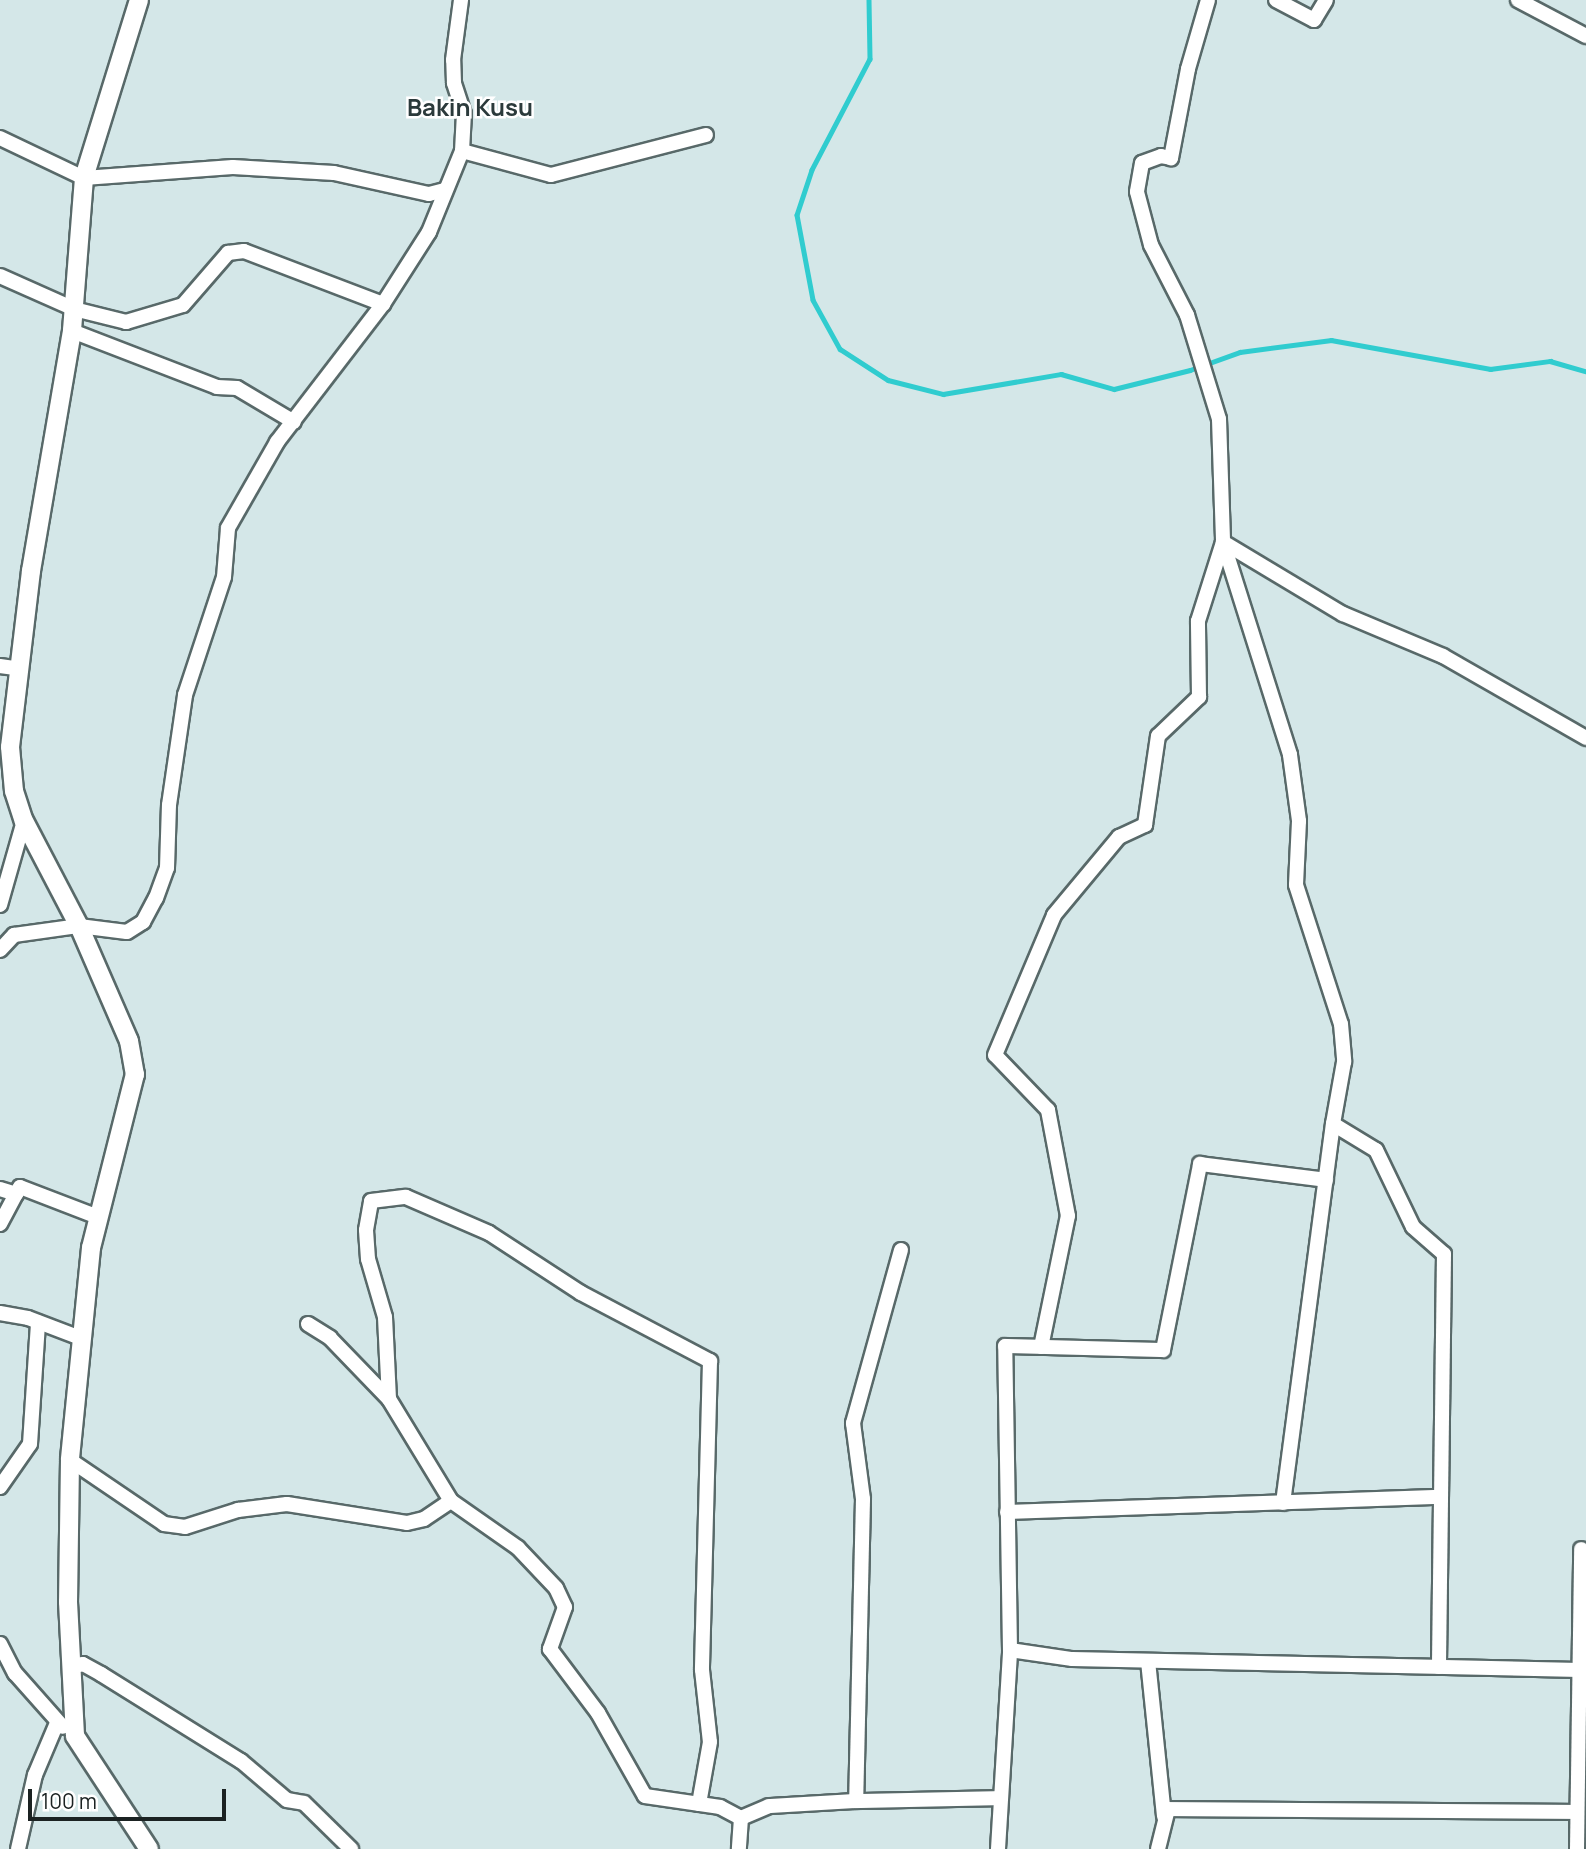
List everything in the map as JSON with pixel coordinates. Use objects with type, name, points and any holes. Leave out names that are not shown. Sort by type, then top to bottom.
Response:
[{"type":"street","points":[[75,1736],[71,1667],[69,1460],[98,1217],[135,1074],[129,1041],[79,926],[24,821],[14,790],[10,747],[21,669],[30,571],[72,331],[84,178],[139,0]]},
{"type":"street","points":[[1208,0],[1188,69],[1171,158],[1161,156],[1142,163],[1137,192],[1151,244],[1187,316],[1219,419],[1223,542],[1290,755],[1299,821],[1296,885],[1341,1024],[1344,1062],[1333,1124],[1283,1503]]},
{"type":"street","points":[[1276,0],[1314,20],[1326,0]]},
{"type":"street","points":[[1518,0],[1586,36]]},
{"type":"street","points":[[0,950],[14,935],[79,926],[127,932],[143,922],[156,898],[167,868],[169,804],[185,695],[224,577],[228,528],[293,422],[383,304],[429,232],[462,151],[464,114],[454,83],[453,60],[464,2]]},
{"type":"street","points":[[462,151],[551,175],[706,135]]},
{"type":"street","points":[[0,138],[84,178],[233,167],[334,173],[429,194],[445,190]]},
{"type":"street","points":[[0,276],[74,309],[126,322],[183,305],[228,253],[244,251],[383,304]]},
{"type":"street","points":[[72,331],[217,387],[237,388],[293,422]]},
{"type":"street","points":[[1223,542],[1343,614],[1443,656],[1586,738]]},
{"type":"street","points":[[1041,1348],[1068,1216],[1048,1110],[995,1055],[1054,915],[1119,837],[1145,825],[1158,736],[1199,697],[1198,621],[1223,542]]},
{"type":"street","points":[[0,666],[21,669]]},
{"type":"street","points":[[0,905],[24,821]]},
{"type":"street","points":[[1333,1124],[1377,1150],[1413,1227],[1444,1254],[1439,1667]]},
{"type":"street","points":[[998,1849],[998,1798],[1010,1650],[1005,1346],[1163,1350],[1200,1164],[1326,1180]]},
{"type":"street","points":[[0,1224],[20,1187],[98,1217]]},
{"type":"street","points":[[0,1189],[16,1194]]},
{"type":"street","points":[[389,1399],[385,1317],[368,1259],[366,1230],[371,1200],[406,1197],[489,1233],[581,1293],[710,1361],[702,1670],[710,1742],[699,1804]]},
{"type":"street","points":[[856,1801],[863,1499],[853,1423],[901,1250]]},
{"type":"street","points":[[0,1313],[38,1322],[83,1339]]},
{"type":"street","points":[[0,1487],[30,1444],[38,1322]]},
{"type":"street","points":[[308,1324],[330,1338],[389,1399],[451,1502],[518,1548],[556,1588],[565,1607],[550,1649],[597,1713],[645,1796],[720,1807],[741,1818]]},
{"type":"street","points":[[69,1460],[164,1524],[186,1527],[238,1510],[287,1504],[407,1523],[424,1519],[451,1502]]},
{"type":"street","points":[[1007,1512],[1441,1497]]},
{"type":"street","points":[[1577,1849],[1581,1549]]},
{"type":"street","points":[[0,1644],[15,1673],[57,1723],[75,1736],[149,1849]]},
{"type":"street","points":[[1010,1650],[1072,1659],[1580,1670]]},
{"type":"street","points":[[1148,1661],[1164,1816],[1158,1849]]},
{"type":"street","points":[[71,1667],[83,1664],[241,1761],[287,1800],[304,1803],[351,1849]]},
{"type":"street","points":[[18,1849],[35,1775],[57,1723]]},
{"type":"street","points":[[741,1818],[769,1806],[998,1798]]},
{"type":"street","points":[[1164,1816],[1168,1809],[1577,1812]]},
{"type":"street","points":[[739,1849],[741,1818]]},
{"type":"waterway","points":[[869,0],[870,59],[812,170],[797,215],[813,300],[840,349],[888,380],[943,394],[1061,374],[1114,389],[1190,370],[1240,352],[1331,340],[1490,369],[1550,361],[1586,371]]},
{"type":"district","name":"Bakin Kusu","points":[[470,107]]}]
